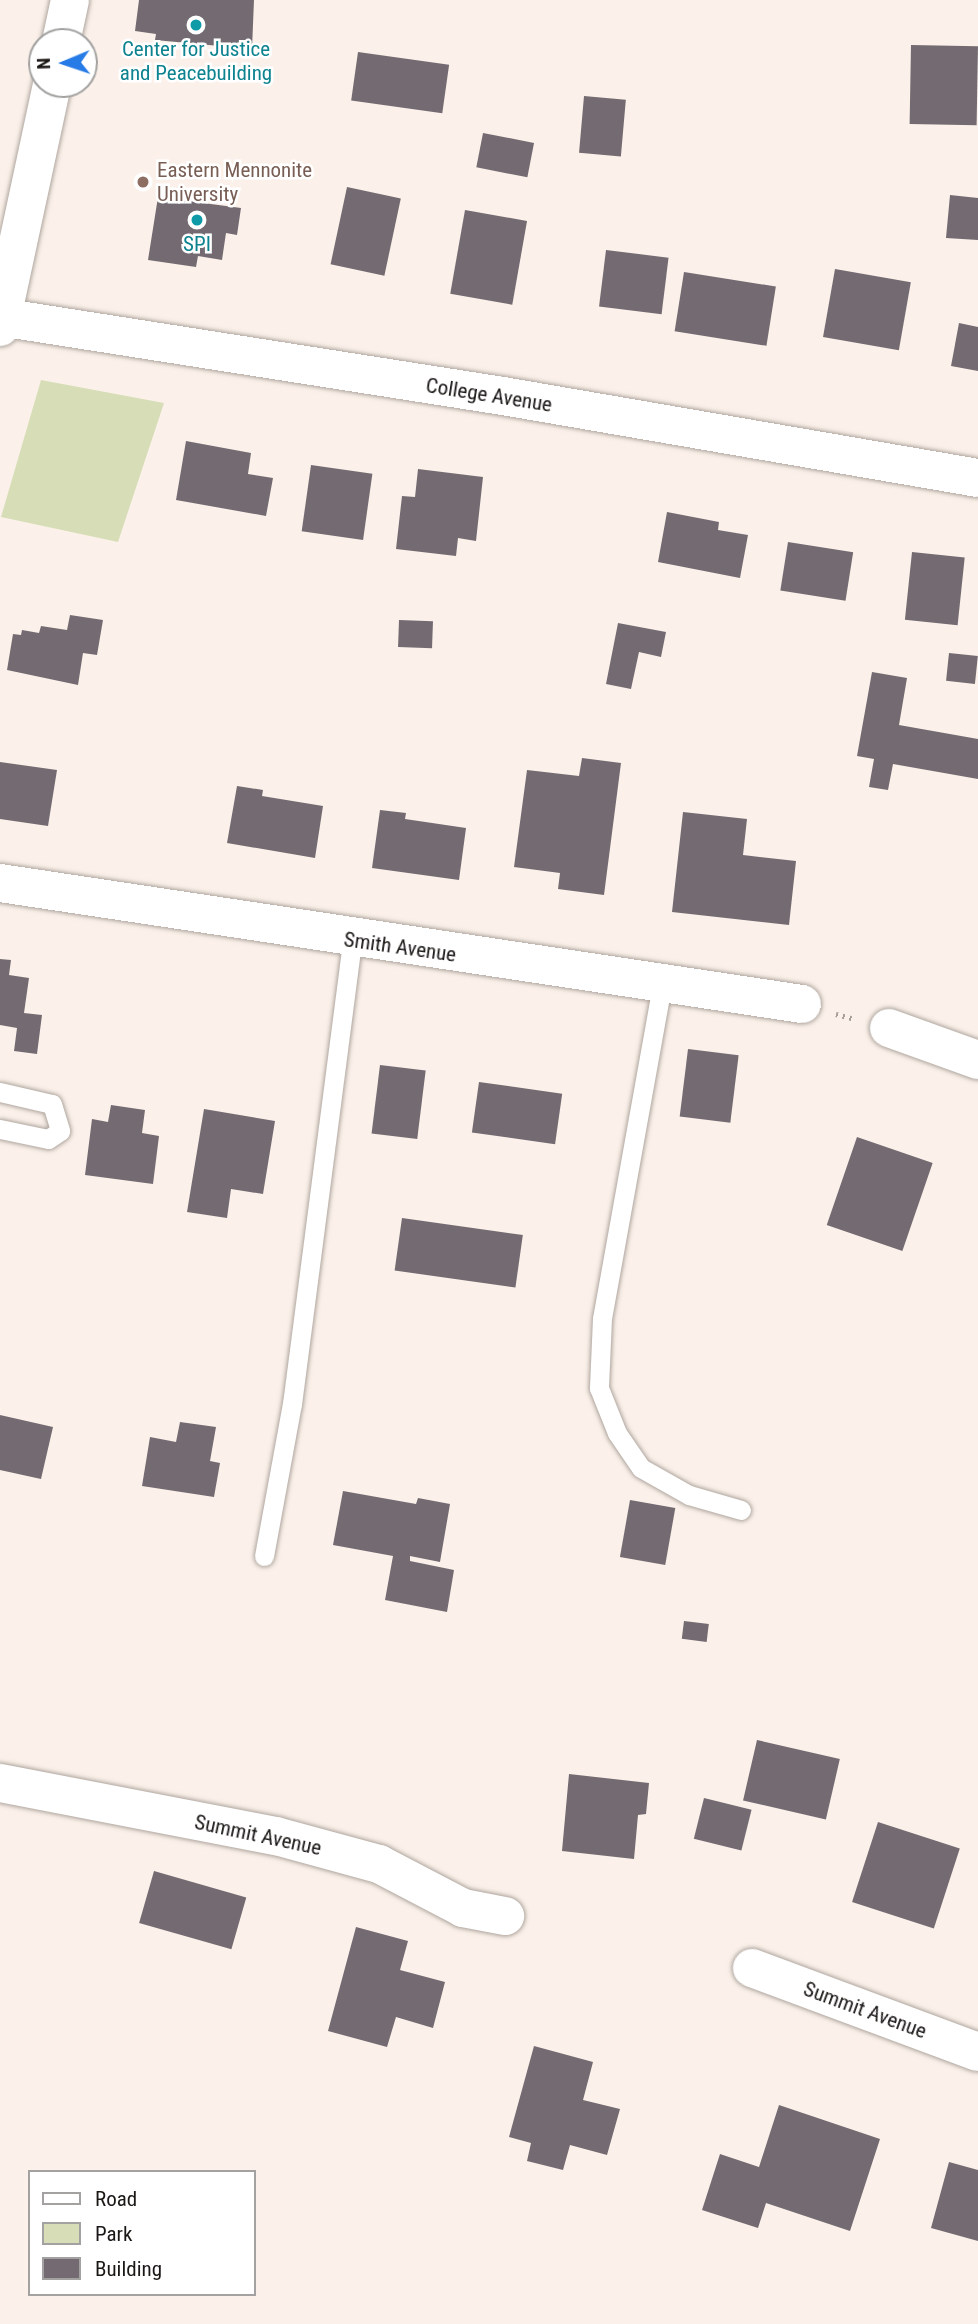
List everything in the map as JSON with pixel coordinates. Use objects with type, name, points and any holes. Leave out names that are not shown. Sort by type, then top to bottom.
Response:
[{"type":"street","points":[[64,28],[70,0]]},
{"type":"street","points":[[1,320],[49,98]]},
{"type":"street","name":"College Avenue","points":[[1,320],[503,396],[978,478]]},
{"type":"street","name":"Smith Avenue","points":[[0,883],[129,900],[352,940],[802,1004]]},
{"type":"street","points":[[889,1028],[978,1060]]},
{"type":"street","name":"Summit Avenue","points":[[0,1783],[276,1836],[379,1864],[463,1908],[505,1916]]},
{"type":"street","name":"Summit Avenue","points":[[752,1968],[978,2052]]},
{"type":"lane","points":[[264,1556],[292,1404],[352,940]]},
{"type":"lane","points":[[662,985],[602,1318],[599,1388],[617,1433],[641,1468],[689,1495],[741,1510]]},
{"type":"lane","points":[[0,1092],[52,1104],[60,1131],[48,1139],[0,1129]]},
{"type":"path","points":[[802,1004],[889,1028]]},
{"type":"green space","points":[[41,380],[164,403],[118,542],[1,517]]},
{"type":"building","name":"Center for Justice and Peacebuilding","points":[[139,0],[254,0],[252,49],[155,40],[156,34],[135,31]]},
{"type":"building","points":[[911,45],[978,46],[977,125],[910,124]]},
{"type":"building","points":[[358,52],[449,65],[442,113],[351,101]]},
{"type":"building","points":[[584,96],[626,100],[621,156],[579,153]]},
{"type":"building","points":[[483,133],[534,143],[527,177],[476,167]]},
{"type":"building","points":[[347,187],[401,198],[384,276],[331,264]]},
{"type":"building","points":[[950,195],[978,198],[978,240],[946,238]]},
{"type":"building","name":"SPI","points":[[158,197],[241,208],[237,235],[226,233],[222,260],[198,256],[196,267],[148,260]]},
{"type":"building","points":[[465,210],[527,221],[512,305],[450,294]]},
{"type":"building","points":[[606,250],[669,258],[662,314],[599,307]]},
{"type":"building","points":[[835,269],[911,282],[899,350],[823,337]]},
{"type":"building","points":[[684,272],[776,287],[766,346],[675,331]]},
{"type":"building","points":[[959,323],[978,327],[978,371],[951,366]]},
{"type":"building","points":[[186,441],[251,453],[248,474],[273,478],[266,516],[176,500]]},
{"type":"building","points":[[311,465],[372,474],[363,540],[302,531]]},
{"type":"building","points":[[418,469],[483,477],[476,541],[458,538],[456,556],[396,549],[402,496],[415,497]]},
{"type":"building","points":[[667,512],[719,522],[718,530],[748,535],[740,578],[658,562]]},
{"type":"building","points":[[788,542],[853,552],[846,601],[780,590]]},
{"type":"building","points":[[912,552],[965,558],[958,625],[905,620]]},
{"type":"building","points":[[70,615],[103,620],[97,655],[83,653],[78,685],[7,670],[13,634],[21,635],[22,630],[39,633],[41,626],[67,630]]},
{"type":"building","points":[[399,620],[433,621],[432,648],[398,647]]},
{"type":"building","points":[[618,623],[666,632],[661,657],[639,652],[631,689],[606,684]]},
{"type":"building","points":[[949,653],[978,656],[975,684],[946,681]]},
{"type":"building","points":[[872,672],[907,678],[899,725],[978,739],[978,779],[893,764],[888,790],[869,787],[874,759],[857,756]]},
{"type":"building","points":[[582,758],[621,763],[604,895],[558,889],[560,873],[514,867],[527,770],[579,776]]},
{"type":"building","points":[[0,762],[57,770],[48,826],[0,819]]},
{"type":"building","points":[[237,786],[263,790],[262,796],[323,806],[315,858],[227,843]]},
{"type":"building","points":[[380,810],[406,813],[405,819],[466,828],[459,880],[372,868]]},
{"type":"building","points":[[683,812],[747,819],[743,855],[796,861],[789,925],[672,912]]},
{"type":"building","points":[[0,959],[11,960],[9,975],[29,978],[24,1013],[42,1015],[37,1054],[14,1051],[17,1028],[0,1025]]},
{"type":"building","points":[[688,1049],[739,1055],[730,1123],[680,1116]]},
{"type":"building","points":[[380,1065],[426,1071],[417,1139],[372,1133]]},
{"type":"building","points":[[479,1082],[562,1094],[555,1144],[472,1133]]},
{"type":"building","points":[[111,1105],[145,1110],[142,1133],[159,1136],[153,1184],[85,1175],[92,1119],[108,1122]]},
{"type":"building","points":[[204,1109],[275,1121],[263,1194],[231,1189],[227,1218],[187,1212]]},
{"type":"building","points":[[857,1137],[933,1163],[902,1251],[827,1225]]},
{"type":"building","points":[[402,1218],[523,1235],[515,1287],[395,1270]]},
{"type":"building","points":[[0,1415],[53,1427],[41,1479],[0,1470]]},
{"type":"building","points":[[180,1422],[216,1427],[210,1461],[220,1463],[214,1497],[142,1486],[150,1437],[176,1442]]},
{"type":"building","points":[[343,1491],[416,1504],[418,1498],[450,1504],[440,1562],[410,1556],[410,1561],[454,1570],[447,1612],[385,1600],[393,1556],[333,1545]]},
{"type":"building","points":[[630,1500],[675,1508],[665,1565],[620,1557]]},
{"type":"building","points":[[684,1621],[709,1624],[707,1642],[682,1639]]},
{"type":"building","points":[[757,1740],[840,1759],[826,1820],[743,1800]]},
{"type":"building","points":[[569,1774],[649,1783],[646,1814],[638,1815],[634,1859],[562,1851]]},
{"type":"building","points":[[704,1798],[752,1810],[741,1851],[694,1839]]},
{"type":"building","points":[[878,1822],[960,1849],[934,1928],[852,1902]]},
{"type":"building","points":[[154,1871],[246,1897],[231,1949],[139,1923]]},
{"type":"building","points":[[356,1927],[408,1941],[400,1970],[445,1982],[433,2028],[396,2017],[387,2047],[328,2031]]},
{"type":"building","points":[[534,2046],[593,2062],[583,2100],[620,2109],[607,2155],[570,2145],[563,2170],[527,2161],[531,2143],[509,2137]]},
{"type":"building","points":[[779,2105],[880,2139],[850,2231],[766,2203],[758,2228],[702,2210],[720,2154],[759,2167]]},
{"type":"building","points":[[949,2162],[978,2170],[978,2241],[931,2228]]},
{"type":"place","name":"Center for Justice and Peacebuilding","points":[[196,25]]},
{"type":"place","name":"Eastern Mennonite University","points":[[143,182]]},
{"type":"place","name":"SPI","points":[[197,220]]}]
